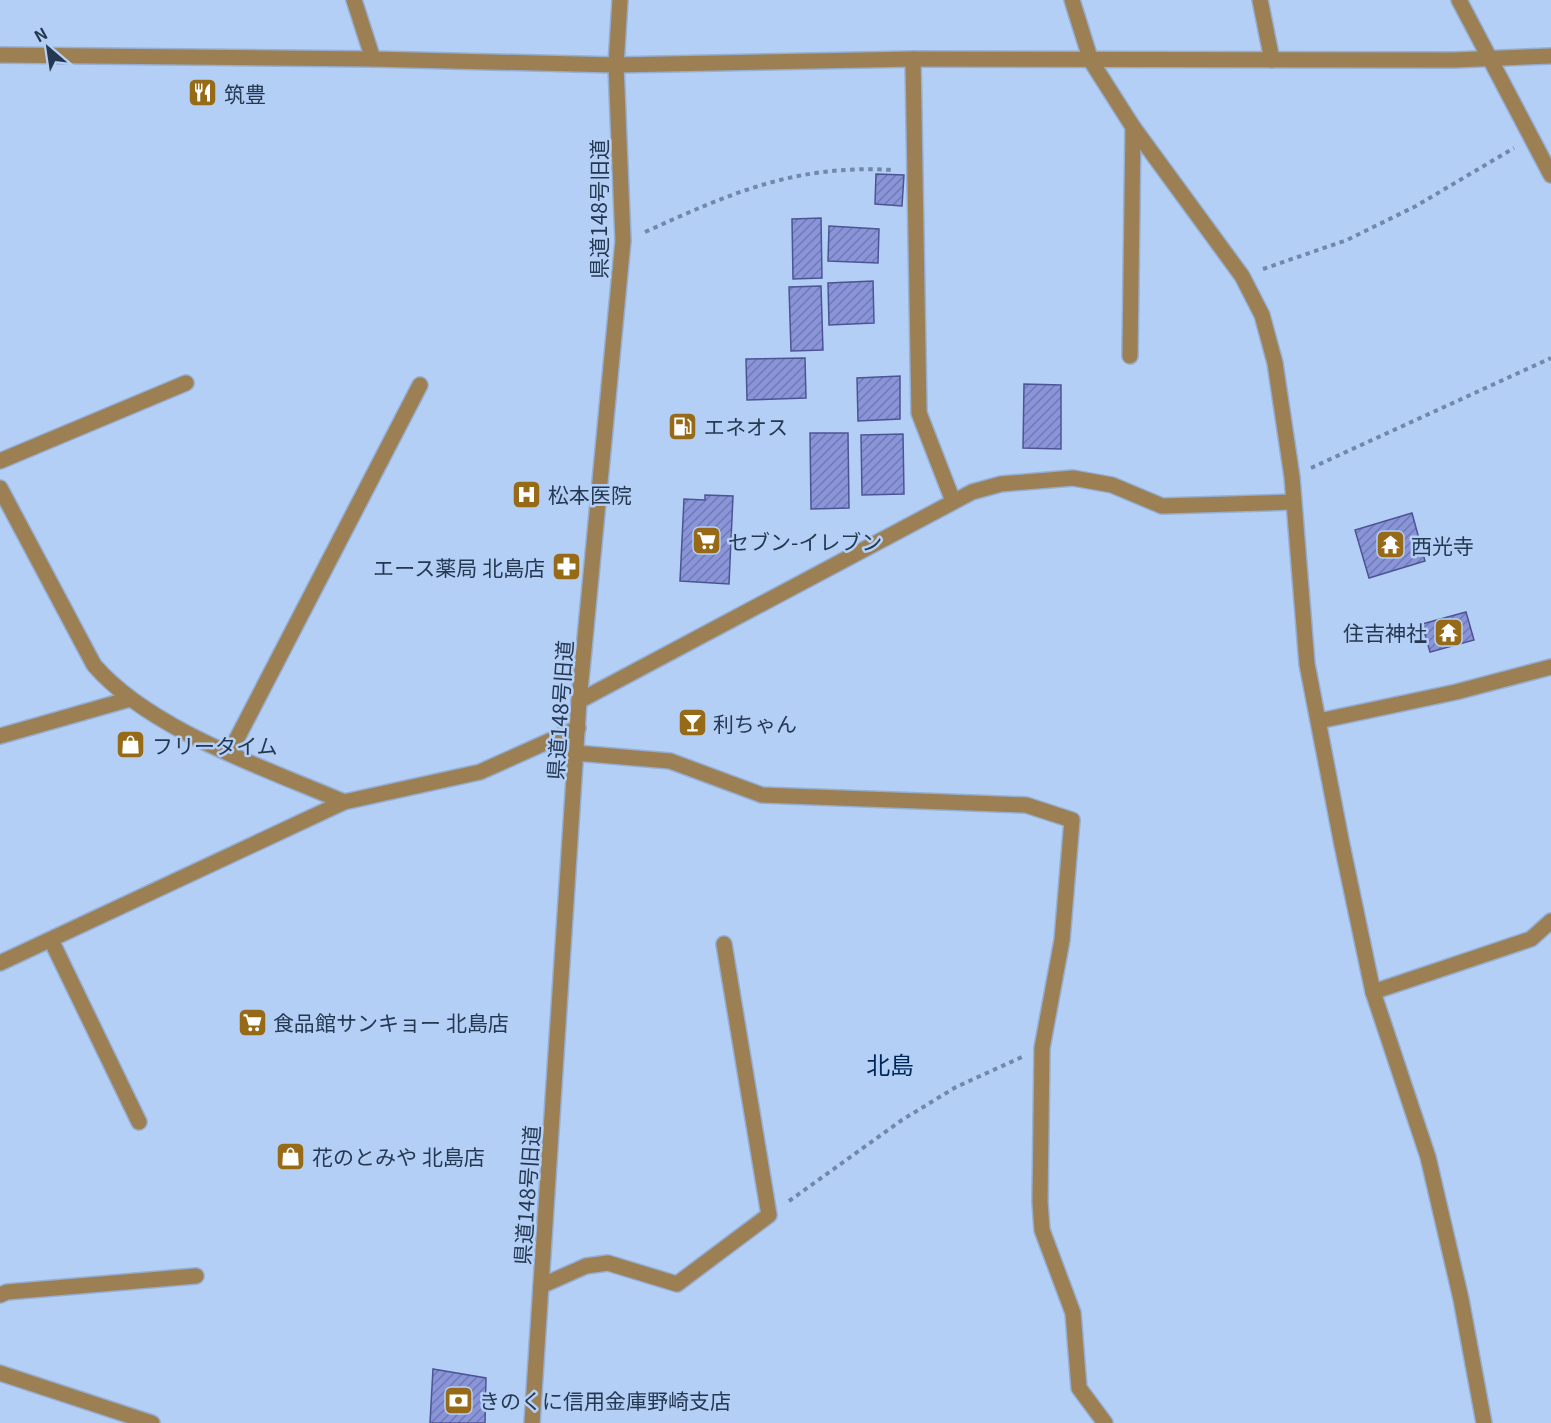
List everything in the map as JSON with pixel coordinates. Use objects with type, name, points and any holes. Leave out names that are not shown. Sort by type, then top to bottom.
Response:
[{"type":"street","points":[[354,0],[373,59]]},
{"type":"street","name":"県道148号旧道","points":[[532,1423],[579,701],[623,241],[616,65],[620,0]]},
{"type":"street","points":[[1072,0],[1091,61],[1133,127],[1242,276],[1262,315],[1275,363],[1292,477],[1307,664],[1373,992],[1428,1157],[1461,1299],[1484,1423]]},
{"type":"street","points":[[1260,0],[1272,60]]},
{"type":"street","points":[[1459,0],[1551,175]]},
{"type":"street","points":[[0,55],[373,59],[616,65],[913,59],[1091,61],[1551,56]]},
{"type":"street","points":[[913,59],[920,413],[953,501]]},
{"type":"street","points":[[1130,356],[1133,127]]},
{"type":"street","points":[[0,461],[186,383]]},
{"type":"street","points":[[230,752],[420,385]]},
{"type":"street","points":[[579,701],[953,501],[1000,484],[1073,478],[1112,485],[1162,506],[1293,502]]},
{"type":"street","points":[[0,488],[94,665],[111,684],[130,699],[200,739],[344,802]]},
{"type":"street","points":[[1319,720],[1456,692],[1551,667]]},
{"type":"street","points":[[0,736],[130,699]]},
{"type":"street","points":[[0,963],[344,802],[480,772],[578,728]]},
{"type":"street","points":[[576,753],[670,761],[762,795],[1026,805],[1072,820],[1062,940],[1042,1048],[1040,1202],[1042,1230],[1073,1313],[1079,1388],[1105,1423]]},
{"type":"street","points":[[1373,992],[1531,939],[1551,921]]},
{"type":"street","points":[[51,940],[139,1122]]},
{"type":"street","points":[[541,1286],[586,1266],[608,1263],[677,1284],[769,1215],[724,944]]},
{"type":"street","points":[[0,1295],[7,1292],[196,1276]]},
{"type":"street","points":[[0,1373],[152,1423]]},
{"type":"path","points":[[1242,276],[1347,240],[1416,206],[1532,138]]},
{"type":"path","points":[[623,241],[736,192],[801,174],[855,167],[915,171]]},
{"type":"path","points":[[1292,477],[1551,358]]},
{"type":"path","points":[[769,1215],[902,1120],[956,1087],[1042,1048]]},
{"type":"building","points":[[876,174],[904,175],[902,206],[875,204]]},
{"type":"building","points":[[821,218],[822,278],[793,279],[792,219]]},
{"type":"building","points":[[829,226],[879,229],[878,263],[828,261]]},
{"type":"building","points":[[873,281],[874,323],[829,325],[828,283]]},
{"type":"building","points":[[821,286],[823,350],[791,351],[789,287]]},
{"type":"building","points":[[805,358],[806,398],[747,400],[746,359]]},
{"type":"building","points":[[900,376],[900,419],[858,421],[857,378]]},
{"type":"building","points":[[1024,384],[1061,385],[1061,449],[1023,448]]},
{"type":"building","points":[[810,433],[848,433],[849,508],[811,509]]},
{"type":"building","points":[[903,434],[904,494],[862,495],[861,435]]},
{"type":"building","name":"セブン-イレブン","points":[[705,495],[733,496],[729,584],[680,581],[684,499],[705,500]]},
{"type":"building","name":"西光寺","points":[[1412,513],[1425,561],[1369,578],[1355,530]]},
{"type":"building","name":"住吉神社","points":[[1466,612],[1474,640],[1430,652],[1422,624]]},
{"type":"building","name":"きのくに信用金庫野崎支店","points":[[433,1369],[486,1378],[485,1423],[430,1423]]},
{"type":"place","name":"筑豊","points":[[203,93]]},
{"type":"place","name":"エネオス","points":[[683,426]]},
{"type":"place","name":"松本医院","points":[[527,494]]},
{"type":"place","name":"セブン-イレブン","points":[[707,541]]},
{"type":"place","name":"西光寺","points":[[1390,545]]},
{"type":"place","name":"エース薬局 北島店","points":[[566,567]]},
{"type":"place","name":"住吉神社","points":[[1448,632]]},
{"type":"place","name":"利ちゃん","points":[[692,723]]},
{"type":"place","name":"フリータイム","points":[[131,745]]},
{"type":"place","name":"食品館サンキョー 北島店","points":[[252,1022]]},
{"type":"place","name":"花のとみや 北島店","points":[[291,1156]]},
{"type":"place","name":"きのくに信用金庫野崎支店","points":[[458,1400]]},
{"type":"district","name":"北島","points":[[890,1063]]}]
